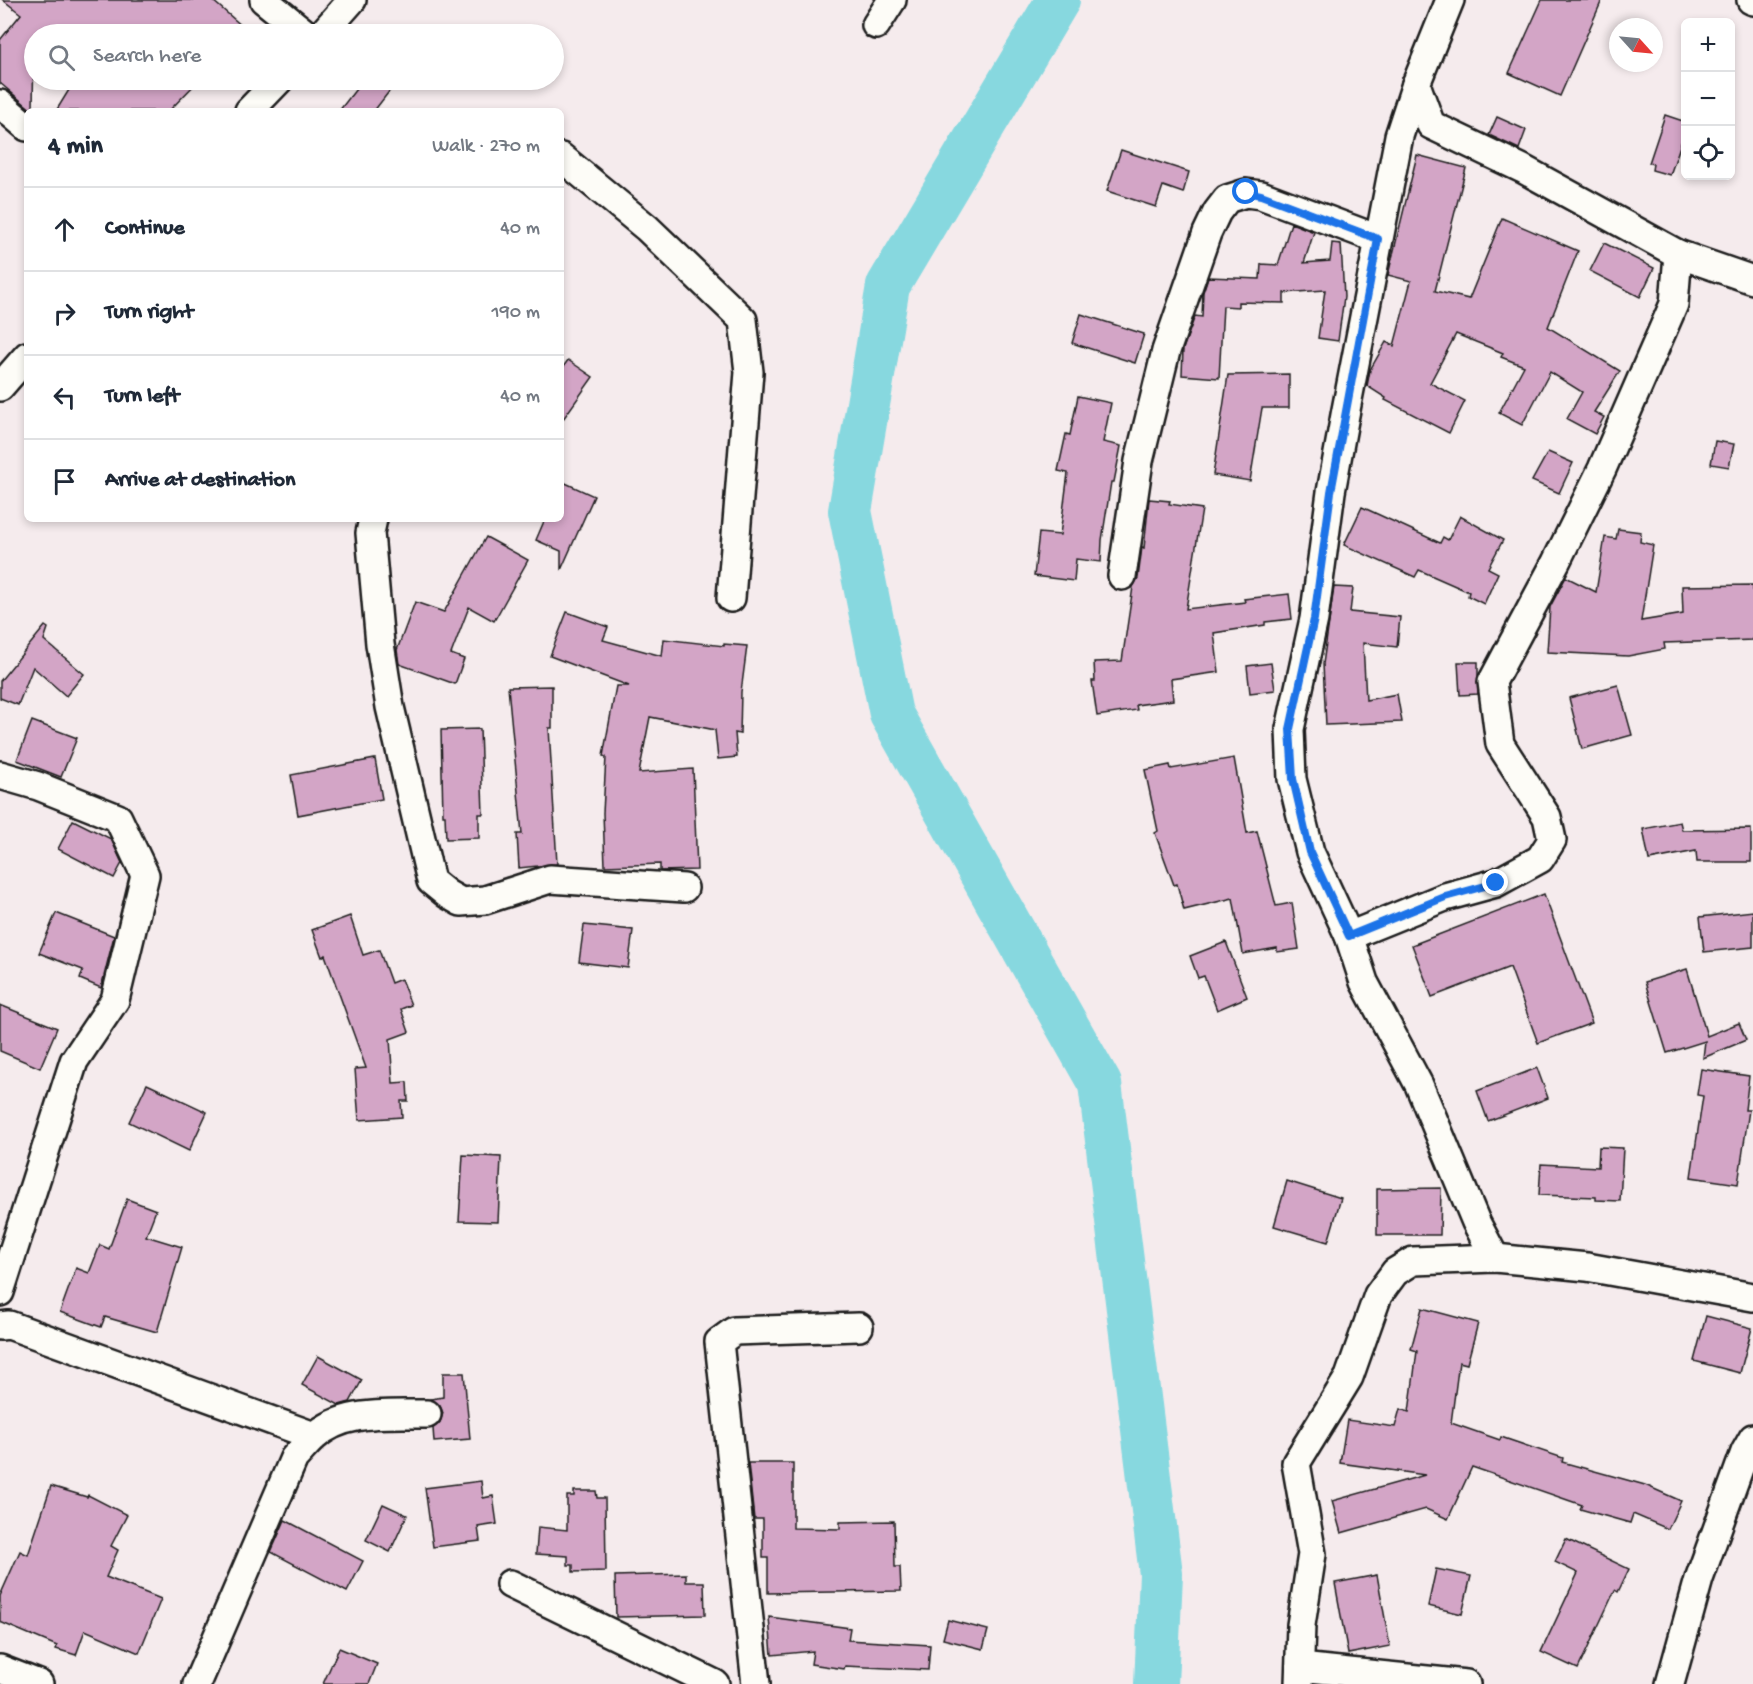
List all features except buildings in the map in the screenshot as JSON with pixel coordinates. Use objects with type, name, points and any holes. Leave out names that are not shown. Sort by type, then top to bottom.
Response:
[{"type":"street","points":[[264,0],[294,24]]},
{"type":"street","points":[[331,24],[352,0]]},
{"type":"street","points":[[876,25],[892,0]]},
{"type":"street","points":[[1450,0],[1416,84],[1399,136],[1331,492],[1314,619],[1290,729],[1293,779],[1310,852],[1349,936],[1364,982],[1419,1085],[1476,1222],[1494,1258]]},
{"type":"street","points":[[1416,84],[1431,125],[1523,169],[1678,254],[1753,279]]},
{"type":"street","points":[[252,108],[269,90]]},
{"type":"street","points":[[1399,136],[1431,125]]},
{"type":"street","points":[[564,159],[647,228],[743,320],[749,372],[730,598]]},
{"type":"street","points":[[1122,576],[1140,461],[1166,351],[1207,233],[1227,199],[1246,192],[1261,195],[1378,239]]},
{"type":"street","points":[[1349,936],[1445,897],[1496,883],[1540,859],[1552,840],[1547,817],[1500,744],[1492,682],[1597,479],[1674,304],[1678,254]]},
{"type":"street","points":[[0,387],[24,359]]},
{"type":"street","points":[[373,522],[370,533],[381,654],[390,707],[431,881],[461,902],[485,900],[550,879],[684,888]]},
{"type":"street","points":[[0,775],[38,786],[118,818],[145,875],[115,1000],[74,1061],[0,1292]]},
{"type":"street","points":[[1466,1684],[1299,1676],[1301,1625],[1312,1554],[1296,1463],[1349,1377],[1378,1295],[1395,1272],[1413,1261],[1494,1258],[1587,1267],[1753,1297]]},
{"type":"street","points":[[0,1326],[9,1325],[314,1436]]},
{"type":"street","points":[[756,1684],[719,1342],[734,1331],[859,1327]]},
{"type":"street","points":[[197,1684],[294,1458],[314,1436],[334,1423],[362,1416],[427,1414]]},
{"type":"street","points":[[1670,1684],[1699,1579],[1745,1452],[1753,1438]]},
{"type":"street","points":[[510,1584],[715,1684]]},
{"type":"street","points":[[0,1669],[39,1684]]},
{"type":"waterway","points":[[1058,0],[888,286],[850,511],[891,714],[1100,1084],[1161,1574],[1156,1684]]},
{"type":"route","points":[[1246,192],[1261,195],[1378,239],[1331,492],[1314,619],[1290,729],[1293,779],[1310,852],[1349,936],[1445,897],[1496,883]]}]
